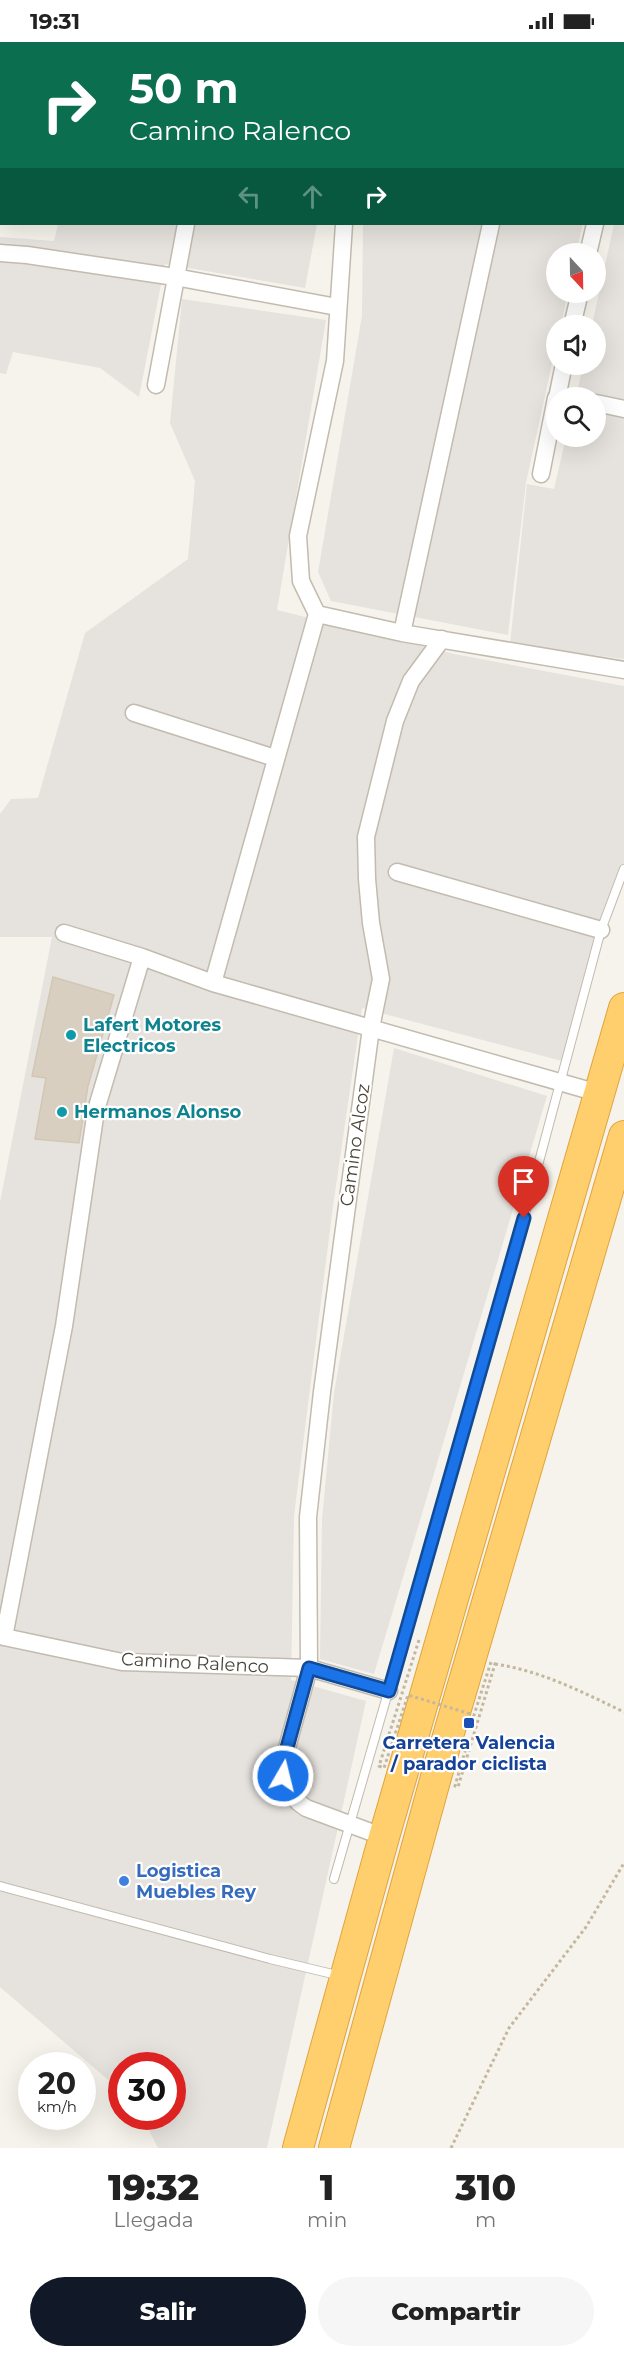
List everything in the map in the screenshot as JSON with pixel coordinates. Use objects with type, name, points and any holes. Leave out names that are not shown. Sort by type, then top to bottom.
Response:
[{"type":"highway","points":[[298,2148],[384,1837],[624,1008]]},
{"type":"highway","points":[[334,2148],[436,1777],[624,1136]]},
{"type":"street","points":[[156,385],[186,225]]},
{"type":"street","points":[[213,983],[317,614],[301,581],[298,536],[335,362],[344,225]]},
{"type":"street","points":[[402,633],[491,225]]},
{"type":"street","points":[[591,243],[595,225]]},
{"type":"street","points":[[0,253],[176,277],[338,307]]},
{"type":"street","points":[[606,405],[624,409]]},
{"type":"street","points":[[541,474],[547,447]]},
{"type":"street","points":[[317,614],[402,633],[624,670]]},
{"type":"street","name":"Camino Alcoz","points":[[384,1837],[306,1808],[293,1795],[283,1776],[282,1766],[309,1668],[308,1517],[322,1392],[371,1028],[381,979],[371,923],[366,837],[395,721],[411,681],[442,639]]},
{"type":"street","points":[[134,713],[275,758]]},
{"type":"street","points":[[397,872],[602,930]]},
{"type":"street","points":[[64,933],[142,957],[213,983],[598,1093]]},
{"type":"street","points":[[2,1636],[64,1326],[96,1110],[142,957]]},
{"type":"street","name":"Camino Ralenco","points":[[2,1636],[122,1662],[309,1668],[389,1691]]},
{"type":"lane","points":[[334,1879],[561,1083],[602,930],[624,868]]},
{"type":"lane","points":[[0,1886],[270,1959],[345,1976]]},
{"type":"path","points":[[419,1640],[379,1766],[384,1768],[408,1695],[474,1715],[490,1662],[515,1667],[562,1682],[624,1712]]},
{"type":"path","points":[[466,1748],[455,1786],[458,1787],[495,1664]]},
{"type":"path","points":[[451,2148],[508,2028],[586,1927],[624,1863]]},
{"type":"shaded area","points":[[58,225],[317,225],[305,288],[165,264],[139,397],[100,368],[13,352],[6,374],[0,373],[0,237],[54,241]]},
{"type":"shaded area","points":[[363,225],[583,225],[578,243],[546,243],[546,303],[566,303],[563,315],[546,315],[546,375],[549,375],[526,483],[508,635],[331,601],[318,572],[362,316]]},
{"type":"shaded area","points":[[614,225],[624,225],[624,659],[510,644],[527,484],[554,489],[564,447],[606,447],[606,387],[578,387],[581,375],[606,375],[606,315],[594,315],[597,303],[606,303],[606,261]]},
{"type":"shaded area","points":[[182,299],[326,320],[277,610],[454,654],[624,686],[624,878],[562,1061],[362,1008],[333,1206],[294,1516],[291,1680],[366,1701],[267,2148],[158,2148],[149,2130],[186,2130],[186,2052],[108,2052],[108,2080],[96,2070],[96,2052],[76,2052],[0,1987],[0,1202],[52,937],[0,937],[0,814],[11,799],[38,798],[85,633],[188,559],[195,481],[170,423]]},
{"type":"shaded area","points":[[394,1048],[547,1096],[374,1674],[320,1659],[322,1519],[334,1393]]},
{"type":"building","name":"Lafert Motores Electricos","points":[[53,977],[114,995],[88,1086],[79,1143],[35,1139],[46,1078],[32,1076]]},
{"type":"place","name":"Lafert Motores Electricos","points":[[71,1035]]},
{"type":"place","name":"Hermanos Alonso","points":[[62,1112]]},
{"type":"place","name":"Carretera Valencia / parador ciclista","points":[[469,1723]]},
{"type":"place","name":"Logistica Muebles Rey","points":[[124,1881]]},
{"type":"route","points":[[283,1776],[282,1766],[309,1668],[389,1691],[524,1218]]}]
